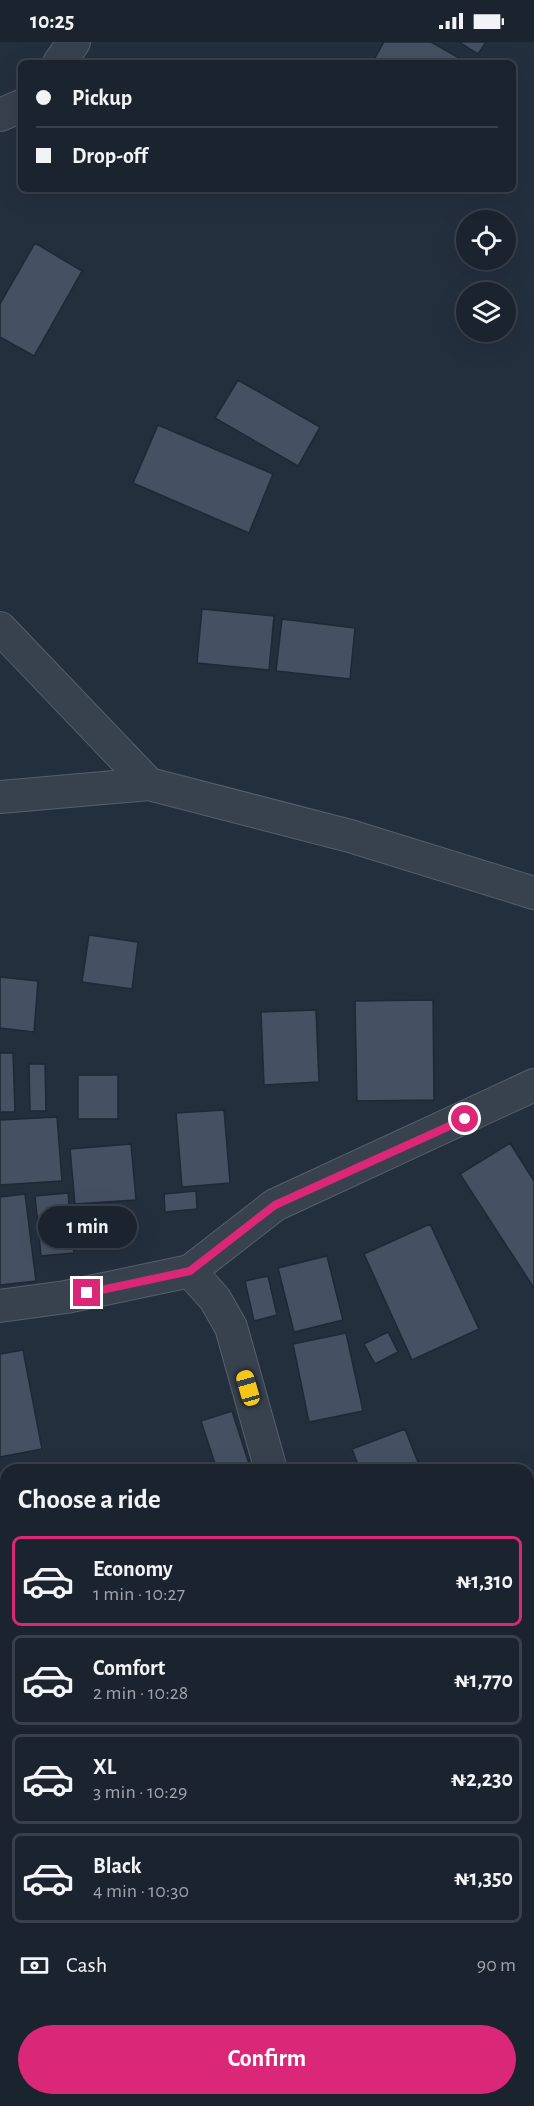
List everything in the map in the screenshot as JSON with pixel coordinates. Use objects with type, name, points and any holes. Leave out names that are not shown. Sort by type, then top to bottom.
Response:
[{"type":"street","points":[[61,60],[74,42]]},
{"type":"street","points":[[0,115],[18,107]]},
{"type":"street","points":[[0,628],[149,784]]},
{"type":"street","points":[[0,797],[149,784],[350,836],[534,893]]},
{"type":"street","points":[[0,1305],[66,1297],[190,1271],[275,1205],[534,1085]]},
{"type":"street","points":[[190,1271],[215,1299],[231,1327],[269,1464]]},
{"type":"building","points":[[384,42],[431,42],[461,59],[460,60],[374,60]]},
{"type":"building","points":[[459,42],[486,42],[478,54]]},
{"type":"building","points":[[35,243],[82,271],[34,356],[0,337],[0,304]]},
{"type":"building","points":[[238,380],[320,427],[298,466],[215,418]]},
{"type":"building","points":[[158,425],[273,474],[249,533],[133,483]]},
{"type":"building","points":[[202,609],[274,616],[269,670],[197,663]]},
{"type":"building","points":[[282,619],[355,628],[350,679],[276,671]]},
{"type":"building","points":[[89,935],[138,942],[132,989],[82,982]]},
{"type":"building","points":[[0,977],[38,981],[34,1032],[0,1028]]},
{"type":"building","points":[[433,1000],[434,1100],[357,1101],[355,1001]]},
{"type":"building","points":[[316,1010],[319,1082],[264,1085],[261,1012]]},
{"type":"building","points":[[0,1053],[13,1053],[15,1112],[0,1112]]},
{"type":"building","points":[[29,1064],[45,1064],[46,1111],[30,1111]]},
{"type":"building","points":[[78,1075],[118,1075],[118,1119],[78,1119]]},
{"type":"building","points":[[224,1110],[230,1183],[182,1187],[176,1113]]},
{"type":"building","points":[[57,1117],[62,1181],[0,1185],[0,1120]]},
{"type":"building","points":[[510,1143],[534,1181],[534,1288],[460,1174]]},
{"type":"building","points":[[131,1144],[136,1200],[75,1204],[70,1149]]},
{"type":"building","points":[[196,1191],[197,1209],[165,1212],[164,1194]]},
{"type":"building","points":[[68,1193],[74,1253],[41,1256],[35,1196]]},
{"type":"building","points":[[25,1194],[36,1281],[0,1285],[0,1197]]},
{"type":"building","points":[[430,1224],[479,1329],[412,1360],[364,1254]]},
{"type":"building","points":[[327,1256],[343,1320],[294,1332],[278,1268]]},
{"type":"building","points":[[268,1276],[277,1315],[254,1321],[245,1281]]},
{"type":"building","points":[[388,1332],[398,1352],[375,1364],[364,1344]]},
{"type":"building","points":[[346,1333],[363,1411],[309,1422],[293,1344]]},
{"type":"building","points":[[23,1350],[42,1449],[0,1457],[0,1354]]},
{"type":"building","points":[[232,1411],[249,1464],[215,1464],[201,1421]]},
{"type":"building","points":[[405,1429],[419,1464],[358,1464],[352,1449]]},
{"type":"route","points":[[87,1293],[190,1271],[275,1205],[465,1119]]}]
